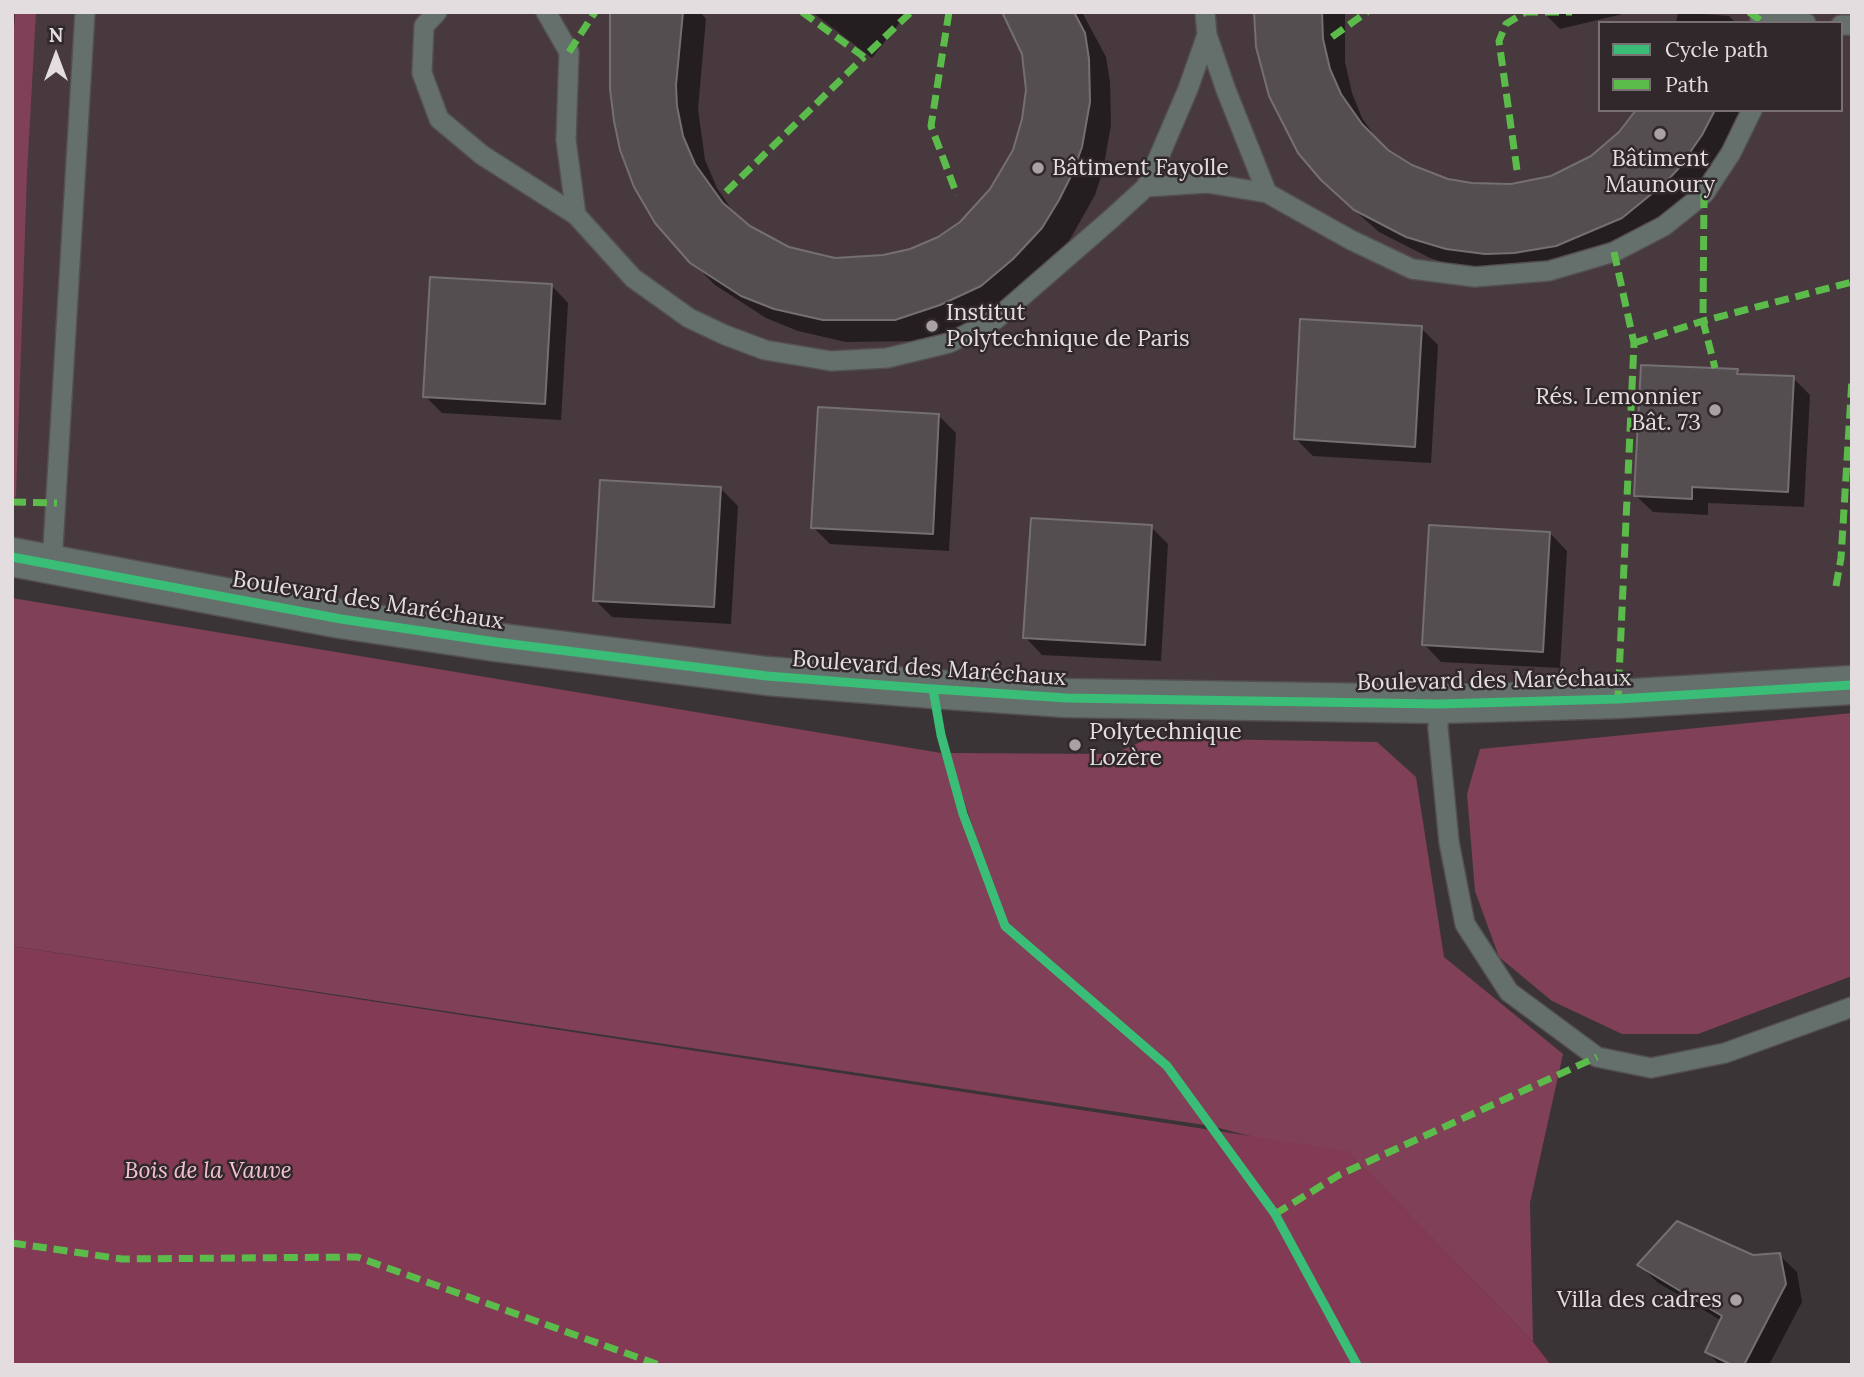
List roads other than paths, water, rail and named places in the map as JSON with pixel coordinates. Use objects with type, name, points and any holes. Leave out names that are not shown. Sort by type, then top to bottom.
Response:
[{"type":"street","name":"Boulevard des Maréchaux","points":[[12,557],[341,619],[767,676],[1066,698],[1439,704],[1618,699],[1852,685]]},
{"type":"lane","points":[[52,565],[85,12]]},
{"type":"lane","points":[[437,12],[424,26],[422,73],[439,118],[482,155],[576,215],[633,278],[689,318],[765,350],[831,361],[887,358],[949,343],[995,320],[1146,187],[1188,89],[1207,35]]},
{"type":"lane","points":[[546,12],[569,52],[566,140],[576,215]]},
{"type":"lane","points":[[1205,12],[1207,35],[1267,193]]},
{"type":"lane","points":[[1760,18],[1787,21]]},
{"type":"lane","points":[[1146,187],[1207,183],[1267,193],[1351,240],[1412,269],[1475,277],[1549,271],[1614,252],[1664,226],[1704,194],[1731,153],[1751,112]]},
{"type":"lane","points":[[1439,704],[1438,728],[1449,842],[1465,925],[1509,992],[1597,1057],[1651,1068],[1726,1053],[1852,1007]]},
{"type":"place","name":"Bâtiment Maunoury","points":[[1660,134]]},
{"type":"place","name":"Bâtiment Fayolle","points":[[1038,168]]},
{"type":"place","name":"Institut Polytechnique de Paris","points":[[932,326]]},
{"type":"place","name":"Rés. Lemonnier Bât. 73","points":[[1715,410]]},
{"type":"place","name":"Polytechnique Lozère","points":[[1075,745]]},
{"type":"place","name":"Villa des cadres","points":[[1736,1300]]},
{"type":"park label","name":"Bois de la Vauve","points":[[208,1171]]}]
